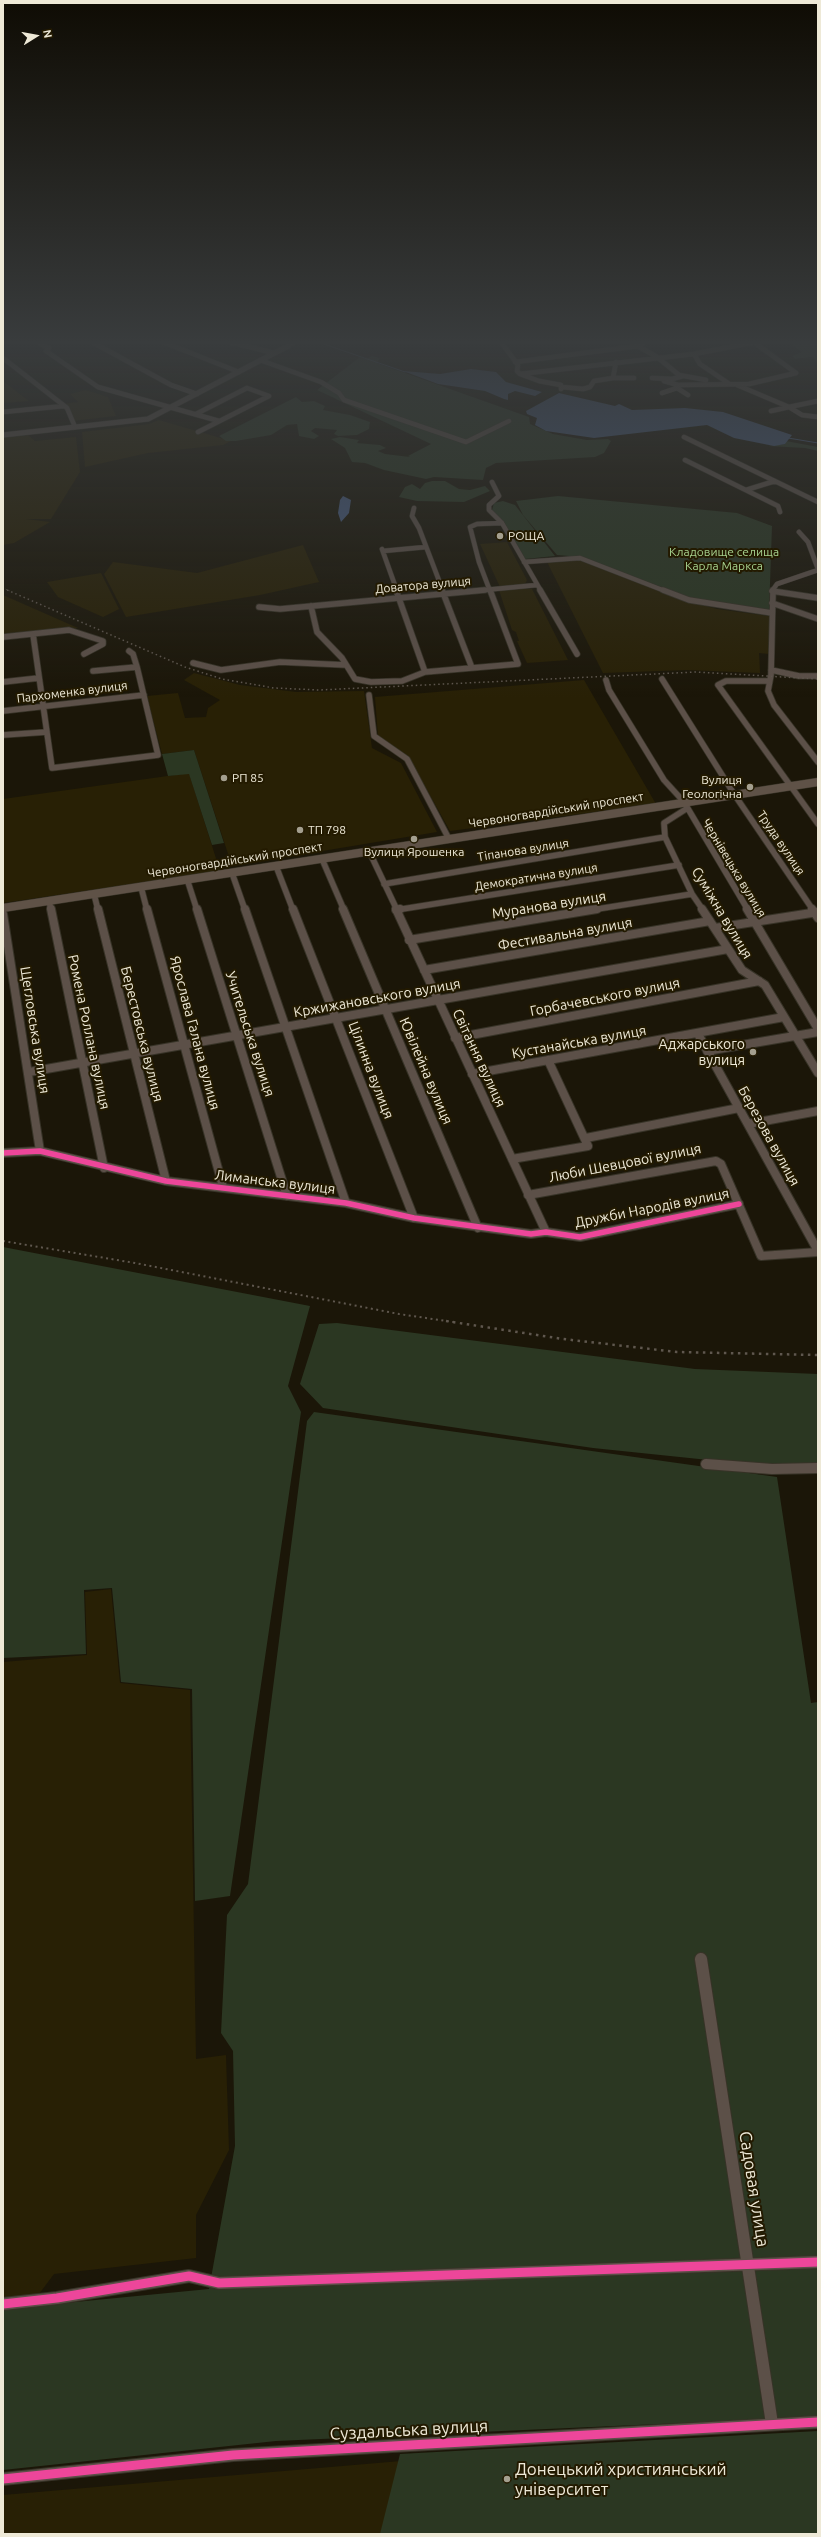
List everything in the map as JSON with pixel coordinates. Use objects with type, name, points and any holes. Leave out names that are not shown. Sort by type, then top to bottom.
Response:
[{"type":"main road","name":"Червоногвардійський проспект","points":[[3,908],[661,806],[685,806],[734,794],[818,782]]},
{"type":"street","points":[[686,460],[778,506],[780,512]]},
{"type":"street","points":[[733,460],[818,502]]},
{"type":"street","points":[[746,490],[776,481]]},
{"type":"street","points":[[492,482],[499,496],[489,505],[489,510],[502,522],[577,654]]},
{"type":"street","points":[[414,508],[412,516],[419,528],[472,668]]},
{"type":"street","points":[[311,606],[317,632],[346,664],[355,679],[371,682],[402,681],[425,672],[518,664],[474,548],[470,527],[477,524],[502,522]]},
{"type":"street","points":[[799,532],[808,542],[818,570],[777,584],[772,591],[771,670],[768,691],[774,706],[818,762]]},
{"type":"street","points":[[425,672],[383,550],[426,547]]},
{"type":"street","points":[[524,562],[580,558],[689,600],[772,613]]},
{"type":"street","points":[[802,575],[818,577]]},
{"type":"street","name":"Доватора вулиця","points":[[259,607],[280,609],[399,596],[491,590],[537,585]]},
{"type":"street","points":[[772,591],[818,598]]},
{"type":"street","points":[[772,603],[818,619]]},
{"type":"street","points":[[3,637],[79,632],[103,641],[102,644],[84,654]]},
{"type":"street","points":[[33,634],[43,707],[46,713],[50,766],[55,768],[158,755],[137,667],[133,654],[129,651]]},
{"type":"street","points":[[193,662],[221,670],[280,662],[346,664]]},
{"type":"street","points":[[93,671],[137,667]]},
{"type":"street","points":[[771,670],[799,676],[818,676]]},
{"type":"street","points":[[3,682],[39,678]]},
{"type":"street","name":"Труда вулиця","points":[[662,679],[734,794],[817,914]]},
{"type":"street","name":"Чернівецька вулиця","points":[[606,680],[609,690],[654,764],[685,806],[818,1029]]},
{"type":"street","points":[[769,681],[726,681],[718,685],[818,824]]},
{"type":"street","name":"Пархоменка вулиця","points":[[3,711],[144,695]]},
{"type":"street","points":[[369,695],[374,736],[407,760],[449,839]]},
{"type":"street","points":[[3,735],[47,732]]},
{"type":"street","points":[[665,837],[664,823],[685,806]]},
{"type":"street","name":"Суміжна вулиця","points":[[665,837],[692,894],[746,975],[765,985],[818,1073]]},
{"type":"street","name":"Тіпанова вулиця","points":[[384,884],[665,837]]},
{"type":"street","name":"Світання вулиця","points":[[370,851],[409,940],[546,1232]]},
{"type":"street","name":"Ювілейна вулиця","points":[[322,858],[478,1228]]},
{"type":"street","name":"Демократична вулиця","points":[[396,910],[679,865]]},
{"type":"street","name":"Цілинна вулиця","points":[[276,866],[414,1218]]},
{"type":"street","points":[[232,872],[287,1027],[346,1203]]},
{"type":"street","name":"Учительська вулиця","points":[[186,880],[288,1196]]},
{"type":"street","name":"Ярослава Галана вулиця","points":[[141,887],[223,1187]]},
{"type":"street","name":"Берестовська вулиця","points":[[94,894],[166,1180]]},
{"type":"street","name":"Муранова вулиця","points":[[409,940],[692,894]]},
{"type":"street","name":"Ромена Роллана вулиця","points":[[49,901],[104,1168]]},
{"type":"street","name":"Щегловська вулиця","points":[[3,914],[29,1072],[40,1151]]},
{"type":"street","points":[[715,928],[753,921],[817,914]]},
{"type":"street","name":"Фестивальна вулиця","points":[[424,970],[710,921]]},
{"type":"street","name":"Кржижановського вулиця","points":[[29,1072],[728,949]]},
{"type":"street","name":"Горбачевського вулиця","points":[[455,1038],[759,981]]},
{"type":"street","name":"Кустанайська вулиця","points":[[472,1074],[698,1034],[784,1017]]},
{"type":"street","points":[[707,1051],[818,1032]]},
{"type":"street","name":"Березова вулиця","points":[[698,1034],[818,1251]]},
{"type":"street","points":[[512,1159],[586,1148],[589,1143],[548,1060]]},
{"type":"street","points":[[586,1138],[739,1108]]},
{"type":"street","points":[[748,1124],[818,1112]]},
{"type":"street","name":"Лиманська вулиця","points":[[3,1153],[40,1151],[104,1168],[166,1180],[346,1203],[414,1218],[478,1228],[531,1234],[546,1232]]},
{"type":"street","name":"Люби Шевцової вулиця","points":[[528,1195],[711,1160],[721,1164],[762,1256],[818,1251]]},
{"type":"street","name":"Дружби Народів вулиця","points":[[546,1232],[580,1237],[740,1204]]},
{"type":"street","points":[[706,1464],[772,1469],[818,1468]]},
{"type":"street","name":"Садовая улица","points":[[701,1959],[772,2424]]},
{"type":"street","points":[[3,2304],[57,2298],[189,2276],[220,2283],[818,2262]]},
{"type":"street","name":"Суздальська вулиця","points":[[3,2479],[233,2455],[818,2422]]},
{"type":"shaded area","points":[[3,460],[79,460],[80,472],[51,519],[26,519],[50,522],[14,543],[3,545]]},
{"type":"shaded area","points":[[84,460],[115,460],[85,467]]},
{"type":"shaded area","points":[[507,542],[527,580],[525,584],[500,587],[480,544]]},
{"type":"shaded area","points":[[303,545],[319,582],[260,595],[126,617],[104,574],[113,562],[197,573]]},
{"type":"shaded area","points":[[576,558],[681,599],[717,609],[769,616],[769,654],[759,653],[760,673],[687,670],[603,673],[547,562]]},
{"type":"shaded area","points":[[101,573],[119,609],[103,617],[58,597],[47,582]]},
{"type":"shaded area","points":[[522,588],[532,589],[568,660],[527,663],[517,641],[519,641],[516,632],[512,630],[499,590]]},
{"type":"shaded area","points":[[3,595],[78,628],[3,636]]},
{"type":"shaded area","points":[[194,673],[240,685],[296,692],[364,691],[372,748],[401,763],[437,832],[232,866],[194,750],[162,754],[147,696],[178,693],[185,718],[206,717],[208,708],[220,700],[184,680]]},
{"type":"shaded area","points":[[584,680],[656,804],[450,831],[408,756],[378,736],[375,697]]},
{"type":"shaded area","points":[[189,773],[220,871],[3,903],[3,799]]},
{"type":"shaded area","points":[[111,1589],[120,1683],[190,1690],[196,2059],[226,2055],[229,2150],[196,2215],[196,2258],[54,2274],[39,2294],[3,2298],[3,1662],[87,1655],[85,1592]]},
{"type":"shaded area","name":"Донецький християнський університет","points":[[401,2461],[818,2534],[3,2534],[3,2495]]},
{"type":"green space","points":[[351,460],[539,460],[496,463],[486,468],[483,480],[434,477],[426,479],[384,470],[365,463],[352,462]]},
{"type":"green space","points":[[432,481],[445,481],[459,489],[470,490],[485,486],[490,491],[464,502],[417,501],[399,497],[405,487],[412,484],[420,489],[425,483]]},
{"type":"green space","name":"Кладовище селища Карла Маркса","points":[[558,496],[737,513],[772,526],[769,612],[698,601],[581,557],[557,555],[523,515],[516,501]]},
{"type":"green space","points":[[503,501],[515,505],[555,556],[525,559],[504,522],[492,510],[494,503]]},
{"type":"green space","points":[[194,750],[224,843],[212,845],[189,774],[168,776],[162,754]]},
{"type":"green space","points":[[3,1247],[310,1306],[288,1386],[301,1412],[230,1896],[195,1901],[192,1689],[121,1682],[112,1588],[84,1590],[86,1654],[3,1658]]},
{"type":"green space","points":[[337,1323],[695,1369],[818,1374],[818,1464],[747,1464],[593,1448],[323,1408],[300,1384],[319,1324]]},
{"type":"green space","points":[[314,1412],[777,1477],[811,1703],[818,1702],[818,2417],[276,2441],[3,2470],[3,2309],[209,2289],[235,2146],[233,2051],[221,2033],[227,1915],[248,1884],[307,1421]]},
{"type":"green space","name":"Донецький християнський університет","points":[[818,2431],[818,2534],[380,2534],[400,2454]]},
{"type":"water","points":[[343,496],[351,500],[349,513],[341,522],[338,513],[340,500]]},
{"type":"railway","points":[[3,588],[10,591]]},
{"type":"railway","points":[[7,590],[185,667],[222,679],[274,688],[319,690],[696,672],[818,679]]},
{"type":"railway","points":[[3,1241],[135,1263],[399,1314],[453,1322]]},
{"type":"railway","points":[[446,1321],[563,1339],[677,1352],[818,1355]]},
{"type":"cycle path","points":[[3,1153],[40,1151],[104,1168],[166,1181],[346,1203],[414,1218],[531,1234],[546,1232],[580,1237],[739,1204]]},
{"type":"cycle path","points":[[3,2304],[57,2298],[189,2276],[219,2283],[818,2262]]},
{"type":"cycle path","points":[[3,2479],[233,2455],[818,2422]]},
{"type":"place","name":"РОЩА","points":[[500,536]]},
{"type":"place","name":"РП 85","points":[[224,778]]},
{"type":"place","name":"Вулиця Геологічна","points":[[750,787]]},
{"type":"place","name":"ТП 798","points":[[300,830]]},
{"type":"place","name":"Вулиця Ярошенка","points":[[414,839]]},
{"type":"place","name":"Аджарського вулиця","points":[[753,1052]]},
{"type":"place","name":"Донецький християнський університет","points":[[507,2479]]}]
